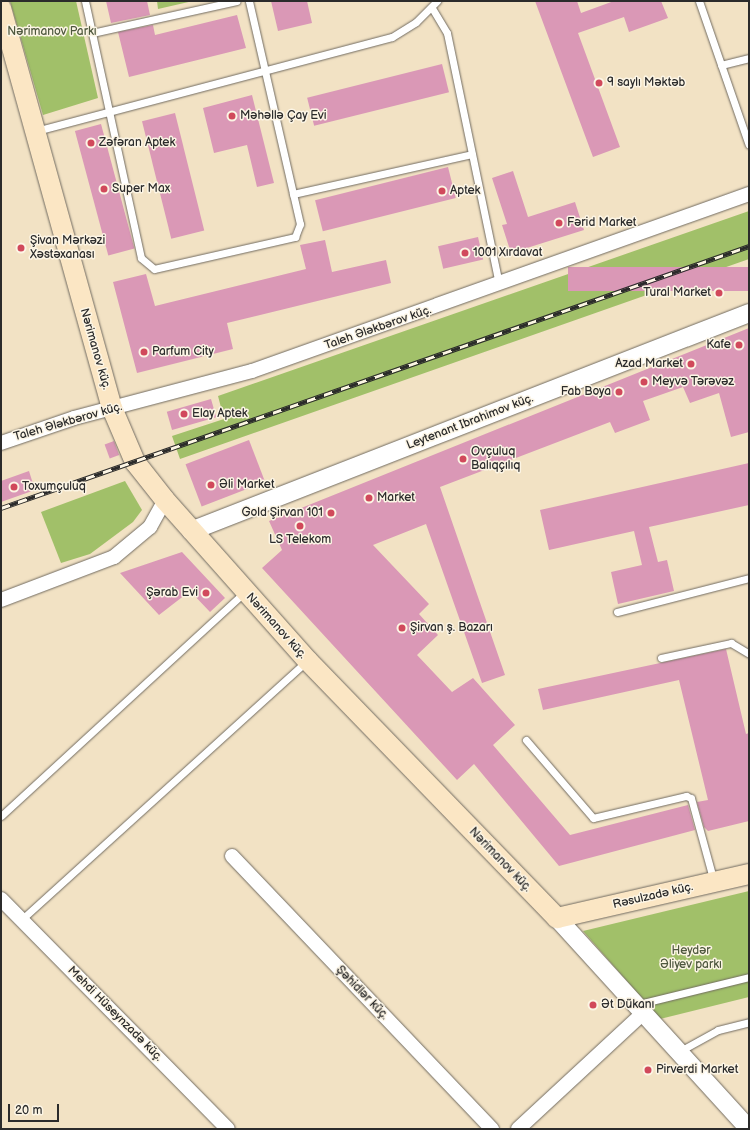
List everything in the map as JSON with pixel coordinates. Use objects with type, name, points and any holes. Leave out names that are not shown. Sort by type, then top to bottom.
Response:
[{"type":"main road","name":"Nərimanov küç.","points":[[1,8],[34,132],[112,408],[132,456],[165,500],[191,531],[308,661],[556,918]]},
{"type":"main road","name":"Rəsulzadə küç.","points":[[556,918],[749,874]]},
{"type":"street","name":"Taleh Ələkbərov küç.","points":[[1,443],[112,408],[252,372],[500,285],[749,194]]},
{"type":"street","name":"Leytenant Ibrahimov küç.","points":[[191,531],[749,313]]},
{"type":"street","points":[[1,600],[114,557],[150,527],[165,500]]},
{"type":"street","name":"Şəhidlər küç.","points":[[232,856],[492,1129]]},
{"type":"street","name":"Mehdi Hüseynzadə küç.","points":[[1,899],[228,1129]]},
{"type":"street","name":"Nərimanov küç.","points":[[556,918],[638,1010],[749,1129]]},
{"type":"street","points":[[518,1129],[638,1010]]},
{"type":"lane","points":[[85,1],[141,258],[154,269],[295,237],[300,224],[264,74],[249,1]]},
{"type":"lane","points":[[92,33],[236,1]]},
{"type":"lane","points":[[34,132],[264,74],[392,37],[432,8],[437,1]]},
{"type":"lane","points":[[699,1],[749,145]]},
{"type":"lane","points":[[432,8],[447,33],[500,285]]},
{"type":"lane","points":[[721,65],[749,58]]},
{"type":"lane","points":[[293,194],[472,154]]},
{"type":"lane","points":[[617,612],[749,578]]},
{"type":"lane","points":[[1,816],[245,592]]},
{"type":"lane","points":[[662,658],[731,643],[749,654]]},
{"type":"lane","points":[[21,920],[308,661]]},
{"type":"lane","points":[[526,740],[593,818],[686,796],[691,798],[714,882]]},
{"type":"lane","points":[[638,1010],[749,977]]},
{"type":"lane","points":[[678,1052],[718,1030],[749,1022]]},
{"type":"green space","name":"Nərimanov Parkı","points":[[10,1],[76,1],[98,98],[43,115]]},
{"type":"green space","points":[[157,1],[193,1],[158,9]]},
{"type":"green space","points":[[749,211],[749,259],[180,459],[172,436],[224,419],[218,396]]},
{"type":"green space","points":[[125,481],[142,510],[133,522],[90,554],[61,563],[41,512]]},
{"type":"green space","name":"Heydər Əliyev parkı","points":[[749,891],[749,997],[660,1019],[583,931]]},
{"type":"building","points":[[106,1],[147,1],[150,15],[111,23]]},
{"type":"building","points":[[271,1],[307,1],[312,23],[278,31]]},
{"type":"building","points":[[535,1],[577,1],[581,13],[614,1],[661,1],[668,18],[629,32],[624,17],[578,33],[620,147],[593,157]]},
{"type":"building","points":[[237,15],[246,48],[129,77],[118,32],[153,25],[155,35]]},
{"type":"building","points":[[442,64],[449,92],[314,126],[307,98]]},
{"type":"building","points":[[252,95],[274,183],[257,187],[247,145],[214,153],[203,108]]},
{"type":"building","points":[[175,113],[204,230],[171,239],[142,121]]},
{"type":"building","points":[[101,124],[134,249],[108,256],[75,131]]},
{"type":"building","points":[[448,167],[456,198],[323,231],[315,200]]},
{"type":"building","points":[[513,171],[528,217],[575,202],[584,230],[511,253],[502,225],[507,224],[492,178]]},
{"type":"building","points":[[478,237],[483,259],[443,269],[438,246]]},
{"type":"building","points":[[325,240],[332,272],[386,260],[391,283],[227,323],[233,349],[137,373],[113,282],[146,274],[155,306],[306,269],[300,245]]},
{"type":"building","points":[[568,267],[749,267],[749,291],[568,291]]},
{"type":"building","points":[[749,328],[749,432],[731,437],[719,393],[690,403],[683,387],[643,401],[650,420],[615,433],[610,422],[440,487],[505,675],[482,683],[426,524],[373,545],[429,604],[419,614],[438,635],[417,655],[452,692],[473,678],[515,725],[493,745],[570,835],[688,805],[695,830],[559,866],[474,764],[457,780],[262,568],[282,550],[269,521]]},
{"type":"building","points":[[211,399],[216,417],[172,430],[167,412]]},
{"type":"building","points":[[249,440],[265,482],[202,506],[186,464]]},
{"type":"building","points":[[114,441],[119,455],[110,459],[105,444]]},
{"type":"building","points":[[749,463],[749,505],[649,527],[658,562],[667,560],[674,591],[618,604],[611,572],[642,565],[634,531],[549,550],[540,510]]},
{"type":"building","points":[[29,471],[35,490],[1,502],[1,481]]},
{"type":"building","points":[[182,552],[225,598],[210,612],[190,591],[159,615],[120,573]]},
{"type":"building","points":[[726,649],[746,734],[749,733],[749,821],[708,831],[704,827],[697,802],[708,800],[679,680],[543,710],[538,689]]},
{"type":"railway","points":[[1,508],[749,246]]},
{"type":"place","name":"9 saylı Məktəb","points":[[599,83]]},
{"type":"place","name":"Məhəllə Çay Evi","points":[[232,116]]},
{"type":"place","name":"Zəfəran Aptek","points":[[91,143]]},
{"type":"place","name":"Super Max","points":[[104,189]]},
{"type":"place","name":"Aptek","points":[[442,191]]},
{"type":"place","name":"Fərid Market","points":[[559,223]]},
{"type":"place","name":"Şivan Mərkəzi Xəstəxanası","points":[[21,248]]},
{"type":"place","name":"1001 Xırdavat","points":[[465,253]]},
{"type":"place","name":"Tural Market","points":[[719,293]]},
{"type":"place","name":"Kafe","points":[[739,345]]},
{"type":"place","name":"Parfum City","points":[[144,352]]},
{"type":"place","name":"Azad Market","points":[[691,364]]},
{"type":"place","name":"Meyvə Tərəvəz","points":[[644,382]]},
{"type":"place","name":"Fab Boya","points":[[619,392]]},
{"type":"place","name":"Elay Aptek","points":[[184,414]]},
{"type":"place","name":"Ovçuluq Balıqçılıq","points":[[463,459]]},
{"type":"place","name":"Əli Market","points":[[211,485]]},
{"type":"place","name":"Toxumçuluq","points":[[14,487]]},
{"type":"place","name":"Market","points":[[369,498]]},
{"type":"place","name":"Gold Şirvan 101","points":[[331,513]]},
{"type":"place","name":"LS Telekom","points":[[300,526]]},
{"type":"place","name":"Şərab Evi","points":[[206,593]]},
{"type":"place","name":"Şirvan ş. Bazarı","points":[[402,628]]},
{"type":"place","name":"Ət Dükanı","points":[[593,1005]]},
{"type":"place","name":"Pirverdi Market","points":[[648,1070]]}]
